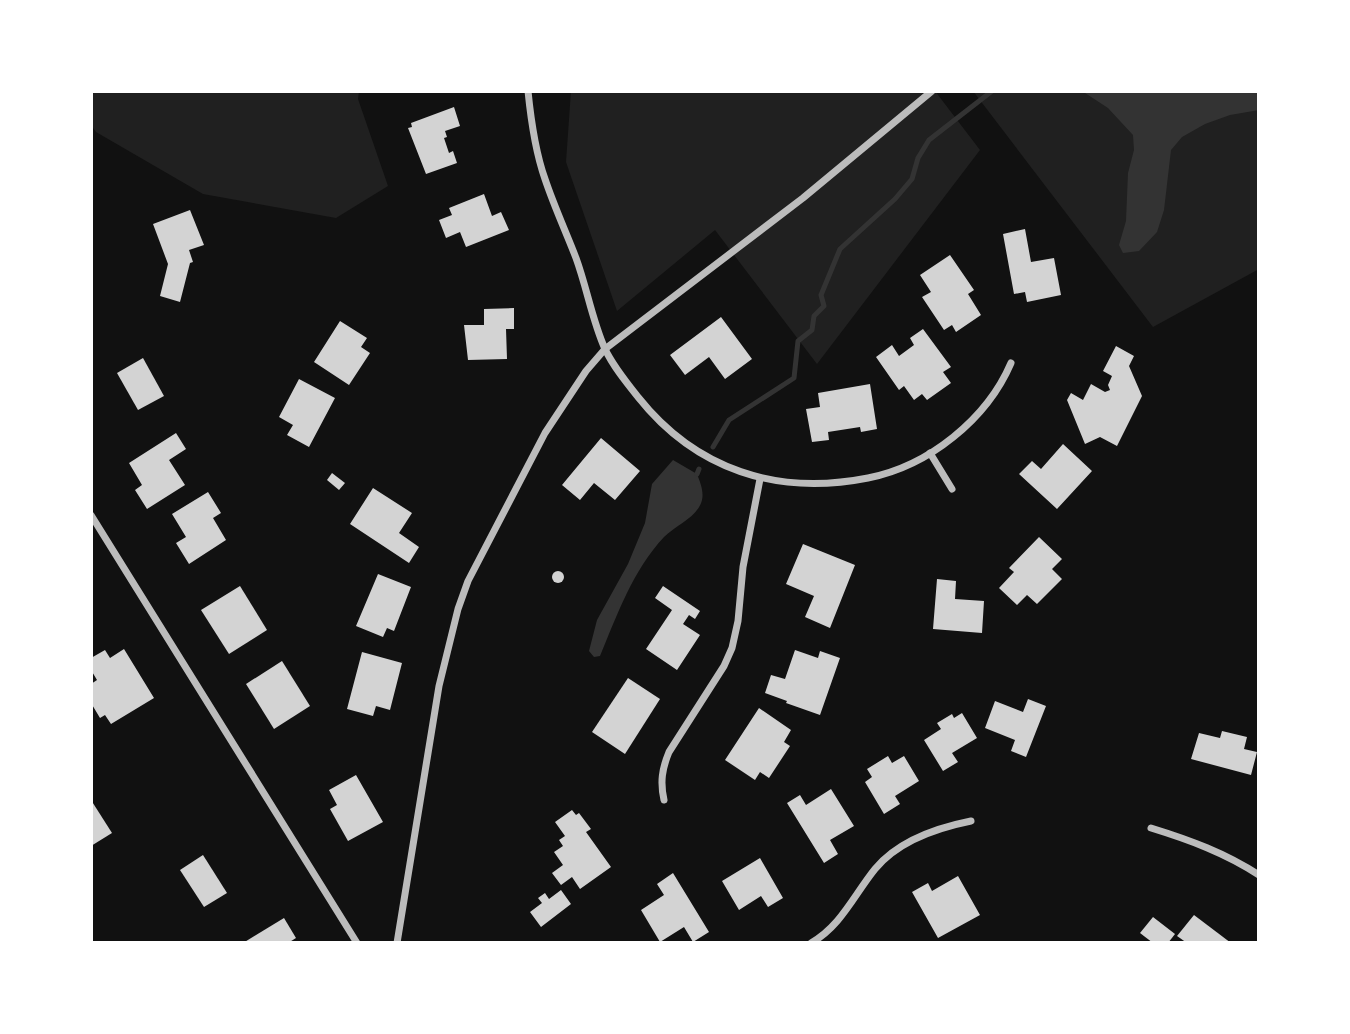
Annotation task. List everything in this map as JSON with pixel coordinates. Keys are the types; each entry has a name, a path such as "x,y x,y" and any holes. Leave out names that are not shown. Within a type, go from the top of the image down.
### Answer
{"street":[{"path":"528,91 531,121 545,178 577,260 605,349 641,401 669,430 703,455 760,479 814,485 847,482 904,468 930,453 975,417 999,388 1011,363"},
{"path":"397,943 439,686 458,608 468,581 545,433 586,371 605,349 803,198 932,91"},
{"path":"930,453 952,489"},
{"path":"664,800 661,784 663,766 669,752 720,673 732,648 738,621 743,567 760,479"},
{"path":"91,515 357,943"},
{"path":"811,943 831,929 875,869 895,850 945,826 971,821"},
{"path":"1151,828 1199,843 1259,875"}],"shaded area":[{"path":"91,91 359,91 358,99 388,186 336,218 203,194 96,132 91,125"},
{"path":"571,91 935,91 980,150 817,364 715,230 617,311 566,162"},
{"path":"973,91 1259,91 1259,269 1153,327"},
{"path":"1082,91 1259,91 1259,110 1230,115 1205,124 1182,137 1171,150 1164,210 1157,232 1139,251 1123,253 1119,245 1126,221 1128,173 1134,150 1133,135 1108,108"},
{"path":"673,460 697,474 702,493 700,506 664,537 643,564 600,656 594,657 589,651 597,620 628,564 645,523 652,484"}],"building":[{"path":"454,107 460,126 445,131 447,137 444,138 449,153 453,151 457,163 426,174 408,128 412,127 411,123"},
{"path":"484,194 492,216 501,212 509,230 466,247 460,232 446,238 439,220 452,215 449,208"},
{"path":"190,210 204,245 189,250 193,262 190,263 180,302 160,296 168,264 153,224"},
{"path":"1025,229 1031,262 1054,258 1061,295 1027,302 1025,292 1014,294 1003,234"},
{"path":"950,255 974,290 968,294 981,315 956,332 952,325 944,330 922,297 931,292 920,275"},
{"path":"514,308 514,329 506,329 507,359 468,360 464,325 484,325 484,309"},
{"path":"721,317 752,359 725,379 709,357 685,375 670,355"},
{"path":"340,321 367,338 361,347 370,353 349,385 314,362"},
{"path":"923,329 951,367 943,372 951,383 927,400 922,394 914,400 904,386 899,390 876,357 892,345 899,356 914,345 910,338"},
{"path":"1116,346 1134,356 1129,366 1142,396 1117,446 1100,437 1085,444 1067,400 1071,393 1083,400 1091,384 1105,392 1110,390 1108,385 1112,376 1103,371"},
{"path":"143,358 164,396 138,410 117,373"},
{"path":"299,379 335,398 309,447 287,435 293,425 279,417"},
{"path":"870,384 877,429 861,432 860,427 828,432 829,440 812,442 806,409 820,407 818,393"},
{"path":"176,433 186,449 169,460 185,485 147,509 135,490 142,485 129,463"},
{"path":"601,438 640,471 615,500 594,483 580,500 562,485"},
{"path":"1063,444 1092,471 1057,509 1019,474 1032,461 1041,469"},
{"path":"332,473 345,483 339,490 327,480"},
{"path":"373,488 412,513 399,533 419,547 409,563 350,524"},
{"path":"208,492 221,513 213,518 226,540 189,564 176,543 186,537 172,514"},
{"path":"1039,537 1062,559 1052,569 1062,579 1037,604 1027,595 1017,605 999,588 1014,572 1009,568"},
{"path":"803,544 855,565 830,628 805,617 814,596 786,584"},
{"path":"558,571 564,577 558,583 552,577"},
{"path":"378,574 411,587 394,631 387,628 383,637 356,626"},
{"path":"937,579 956,581 955,599 984,601 982,633 933,629"},
{"path":"240,586 267,630 229,654 201,610"},
{"path":"663,586 700,611 695,619 689,615 683,624 700,635 677,670 646,649 672,610 655,598"},
{"path":"124,649 154,698 111,724 105,715 100,718 91,703 91,684 97,680 91,670 91,658 105,650 110,658"},
{"path":"795,650 818,658 820,651 840,658 820,715 765,693 771,675 785,679"},
{"path":"362,652 402,663 390,710 376,706 373,716 347,709"},
{"path":"282,661 310,706 274,729 246,684"},
{"path":"628,678 660,699 625,754 592,732"},
{"path":"1028,699 1046,706 1026,757 1011,751 1015,740 985,728 995,701 1023,712"},
{"path":"759,708 791,730 784,742 790,746 769,778 760,772 755,780 725,760"},
{"path":"962,713 977,738 952,753 958,762 943,771 924,740 941,729 937,723 952,714 954,718"},
{"path":"1222,731 1247,737 1244,749 1257,752 1251,775 1191,759 1199,733 1220,738"},
{"path":"888,756 892,763 904,756 919,781 895,796 900,804 884,814 865,782 872,777 867,769"},
{"path":"356,775 383,822 348,841 330,809 337,805 329,790"},
{"path":"831,789 854,826 830,840 838,854 824,863 787,803 800,795 806,805"},
{"path":"91,800 112,833 91,846"},
{"path":"572,810 576,815 579,813 591,829 586,832 611,867 580,889 572,877 561,885 552,873 563,865 554,852 563,846 559,840 565,836 555,822"},
{"path":"203,855 227,893 204,907 180,870"},
{"path":"760,858 783,898 768,907 761,896 739,910 722,881"},
{"path":"673,873 709,932 693,942 684,927 660,942 641,910 664,895 657,884"},
{"path":"958,876 980,915 938,938 912,892 928,883 932,891"},
{"path":"561,890 571,904 541,927 530,912 542,903 538,898 545,893 549,899"},
{"path":"1194,915 1231,943 1187,943 1177,936"},
{"path":"1153,917 1175,934 1168,943 1153,943 1140,933"},
{"path":"284,918 296,938 288,943 243,943"}],"waterway":[{"path":"713,447 729,420 794,378 798,341 812,330 814,316 824,306 821,295 840,249 895,199 912,179 918,158 929,140 992,91"},
{"path":"697,474 699,469"}]}
